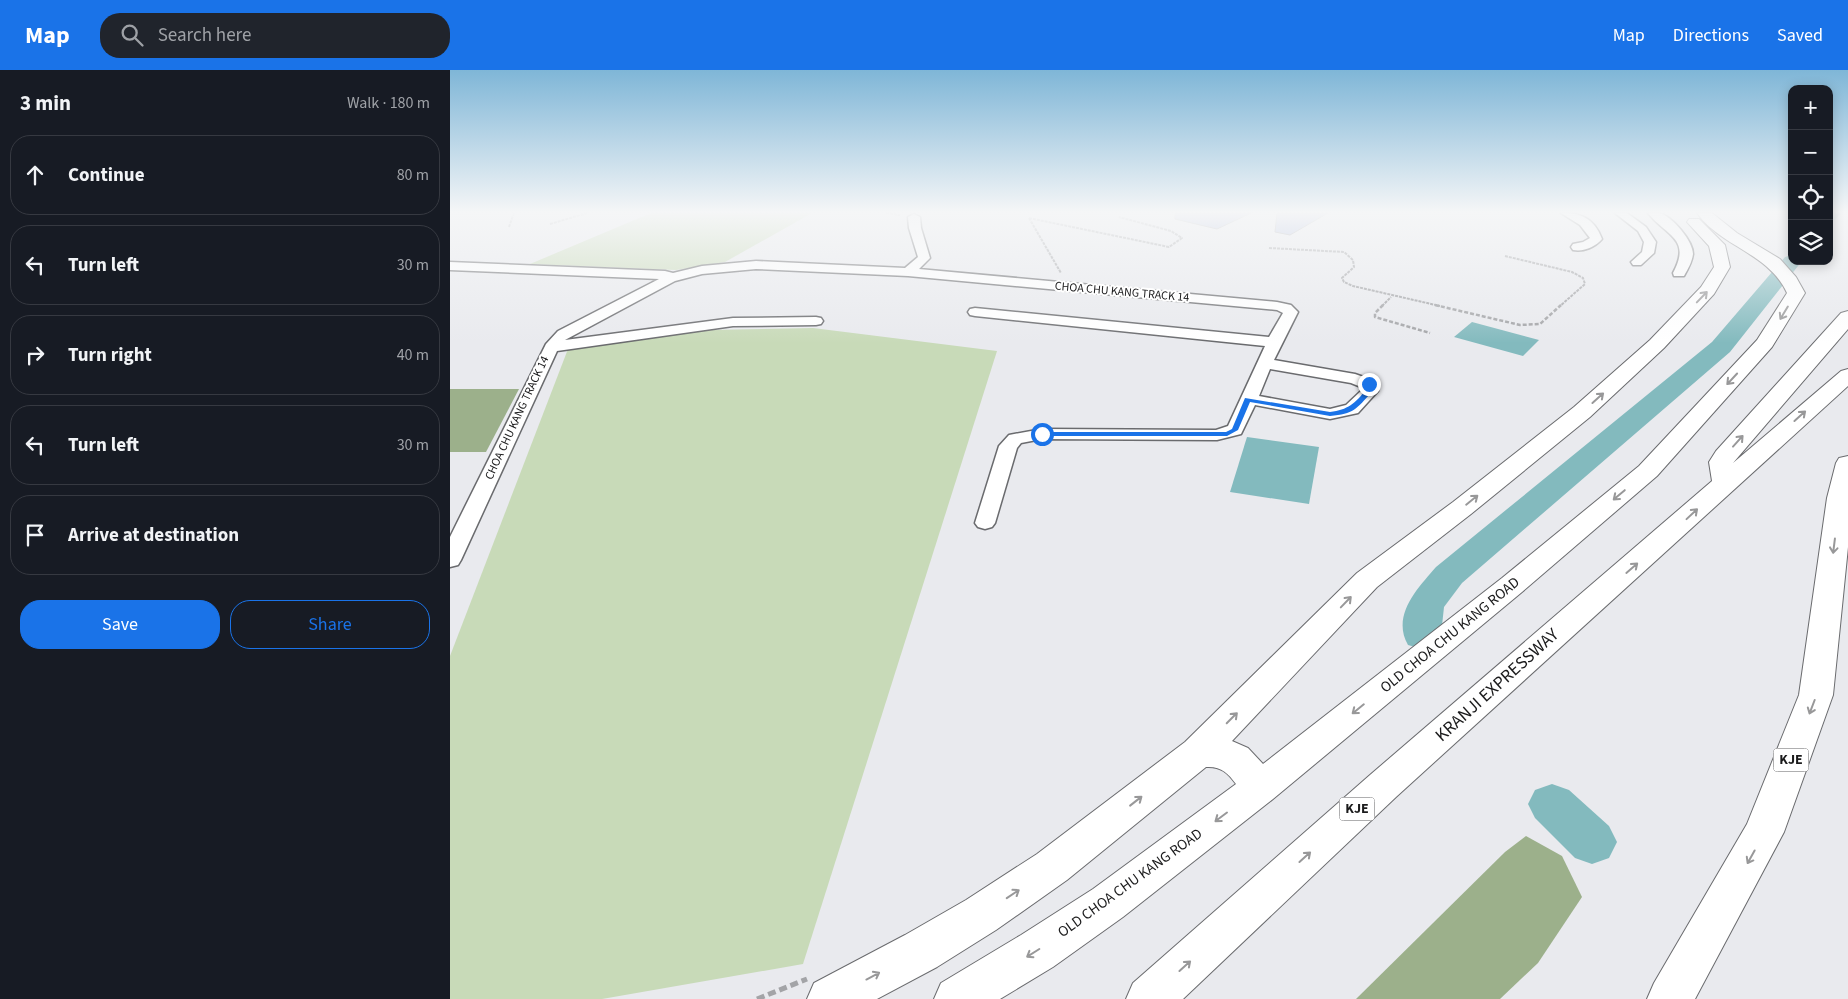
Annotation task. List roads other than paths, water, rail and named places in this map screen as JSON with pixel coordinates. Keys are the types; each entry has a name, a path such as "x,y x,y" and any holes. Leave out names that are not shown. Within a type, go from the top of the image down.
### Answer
{"main road":[{"path":"820,988 921,951 981,915 1052,867 1198,753 1367,580 1462,508 1582,412 1657,344 1708,290 1722,267 1721,256"},
{"name":"OLD CHOA CHU KANG ROAD","path":"957,999 1037,951 1108,903 1260,788 1512,585 1648,471 1765,343 1796,293 1792,281 1781,268 1765,256"},
{"path":"1725,483 1721,462 1725,456 1848,317"},
{"name":"KRANJI EXPRESSWAY","path":"1149,999 1383,786 1848,374"},
{"name":"KJE","path":"1670,999 1764,832 1816,695 1848,463"},
{"path":"1198,753 1209,751 1228,754 1240,760 1260,788"}],"street":[{"path":"908,272 924,258 924,256"},
{"path":"1637,262 1644,256"},
{"path":"1679,273 1686,262 1686,256"},
{"name":"CHOA CHU KANG TRACK 14","path":"450,560 551,347 563,334 670,278 702,270 756,265 908,272 1286,308 1291,312 1274,342"},
{"name":"CHOA CHU KANG TRACK 14","path":"450,266 665,275 670,278"},
{"path":"975,312 1274,342 1235,430 1227,434 1042,434 1015,439 1008,446 985,523"},
{"path":"551,347 734,322 816,321"},
{"path":"1248,399 1330,414 1352,409 1370,390 1369,384 1355,379 1265,363"}],"water":[{"path":"1472,322 1539,340 1523,356 1454,337"},
{"path":"1247,437 1319,447 1309,504 1230,492"}],"waterway":[{"path":"1422,635 1425,605 1449,575 1721,347 1789,265"},
{"path":"1552,804 1592,842"}]}
